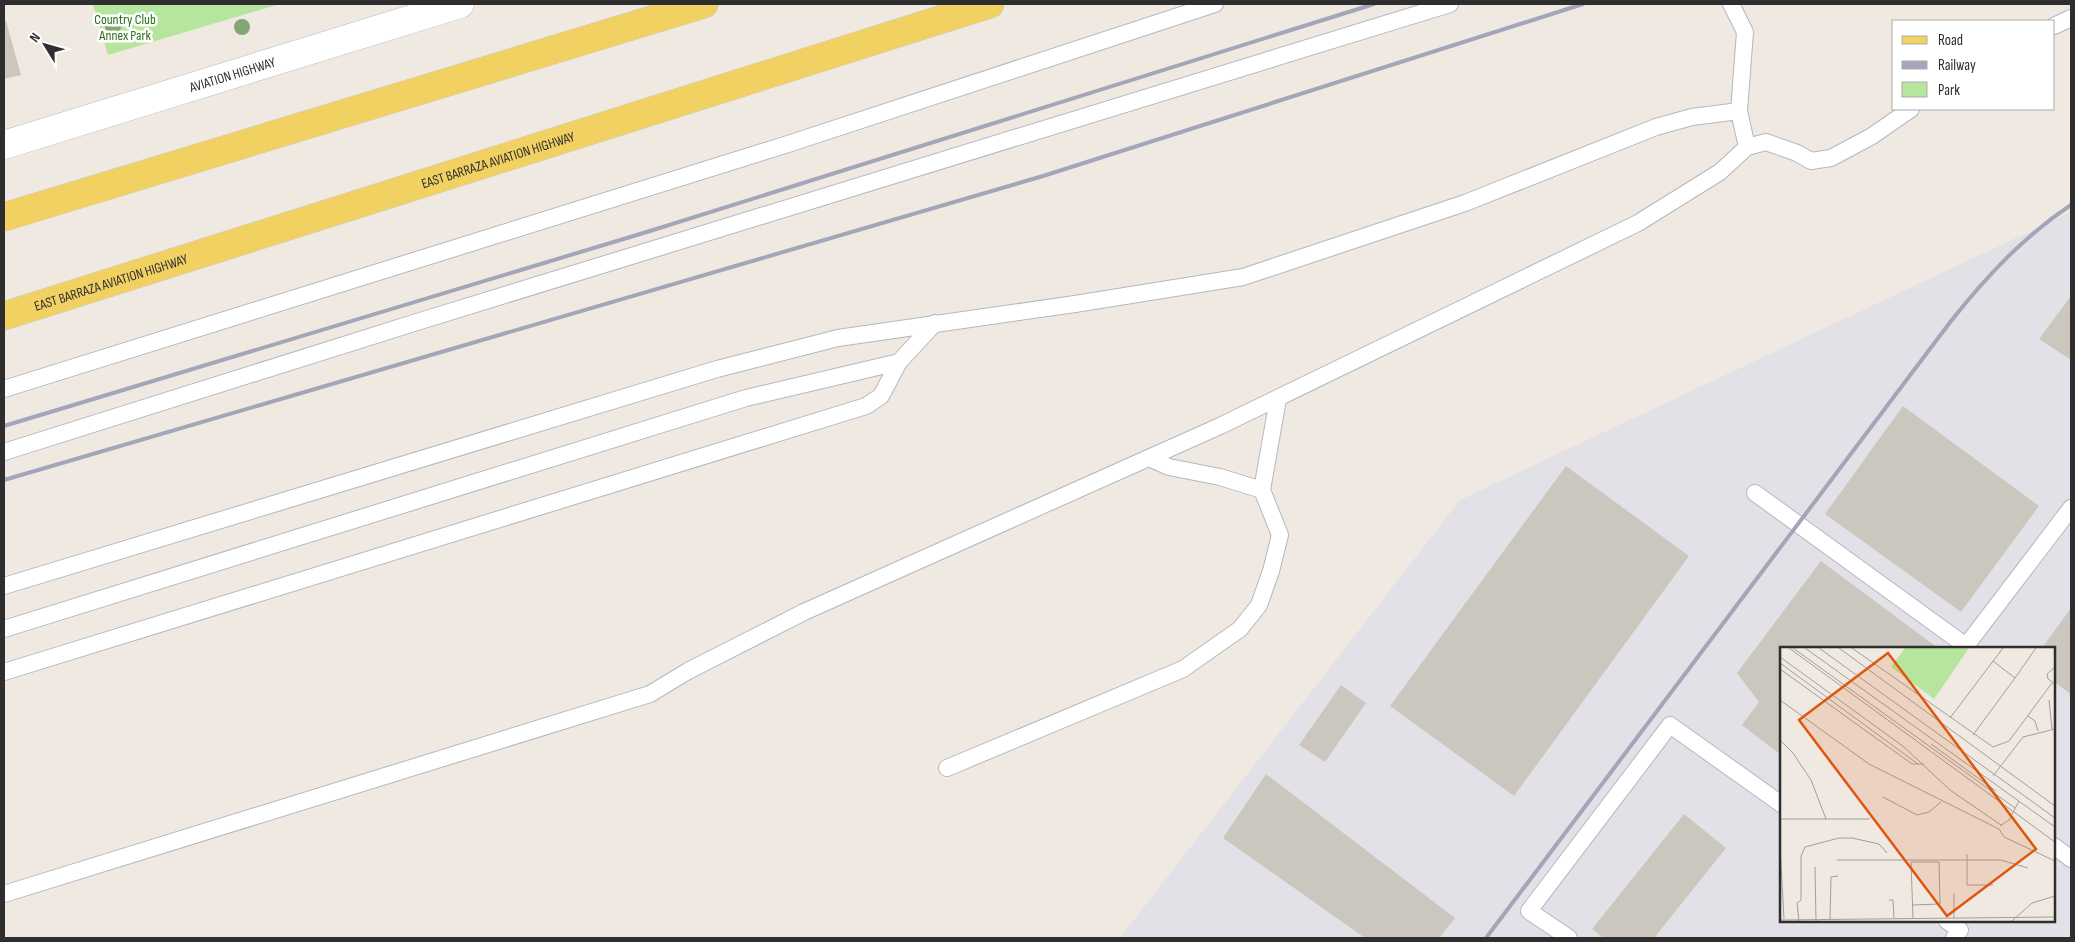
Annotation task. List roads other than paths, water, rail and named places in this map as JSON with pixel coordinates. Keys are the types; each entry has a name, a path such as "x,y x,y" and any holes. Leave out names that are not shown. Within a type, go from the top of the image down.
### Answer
{"main road":[{"path":"4,217 704,4"},
{"name":"EAST BARRAZA AVIATION HIGHWAY","path":"4,316 990,4"}],"street":[{"name":"AVIATION HIGHWAY","path":"4,145 460,4"}],"lane":[{"path":"4,389 788,144 1215,4"},
{"path":"4,452 417,322 1450,4"},
{"path":"1732,4 1745,32 1739,111 1747,147"},
{"path":"2055,26 2071,18"},
{"path":"4,894 650,694 688,671 804,612 1278,399 1638,223 1720,172 1747,147 1766,142 1797,153 1811,161 1830,158 1872,136 1910,110"},
{"path":"4,586 717,368 838,338 1074,304 1243,277 1465,203 1656,127 1692,117 1739,111"},
{"path":"4,672 866,406 881,396 900,362 935,323"},
{"path":"4,629 746,398 900,362"},
{"path":"947,768 1183,669 1240,629 1259,605 1271,571 1280,535 1262,490 1278,399"},
{"path":"1149,458 1169,467 1220,477 1262,490"},
{"path":"1755,493 1967,647 2071,508"},
{"path":"1569,938 1529,911 1670,725 1780,803"},
{"path":"2055,847 2071,859"},
{"path":"1948,922 1960,930 1954,938"}],"railway":[{"path":"4,426 650,231 1374,4"},
{"path":"4,480 1043,176 1583,4"},
{"path":"1486,938 1951,321 2006,258 2037,230 2071,205"}],"park label":[{"name":"Country Club Annex Park","path":"125,28"}]}
